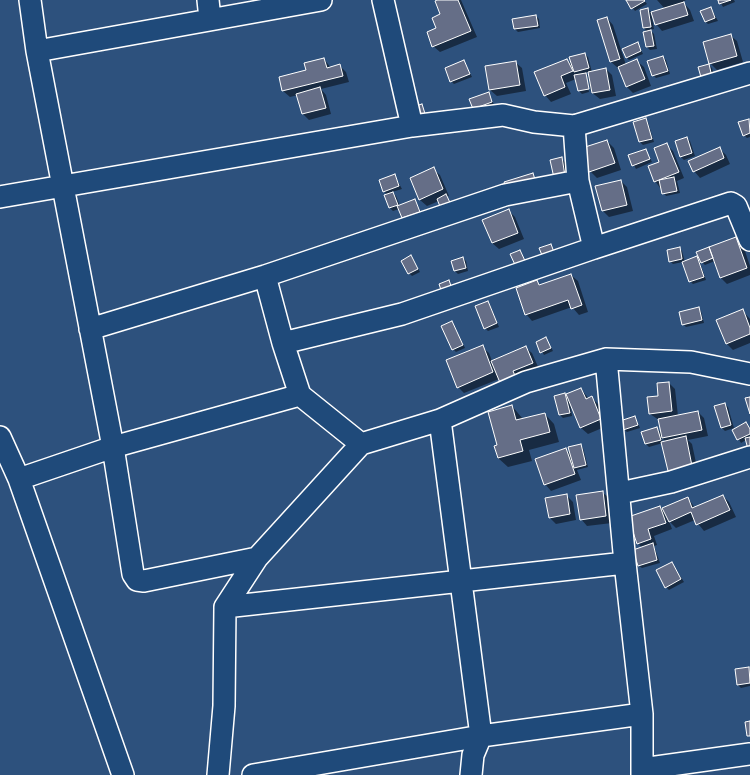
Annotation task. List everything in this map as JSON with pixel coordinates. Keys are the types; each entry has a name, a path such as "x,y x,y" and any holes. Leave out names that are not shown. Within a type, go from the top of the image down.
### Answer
{"street":[{"path":"30,0 37,51 113,447 133,574 137,580 144,581 257,558"},
{"path":"37,51 209,9 321,0"},
{"path":"384,0 412,126"},
{"path":"0,197 412,126 503,116 534,122 574,126 750,72"},
{"path":"574,126 578,181 594,248"},
{"path":"90,329 265,276 505,195 578,181"},
{"path":"283,343 402,314 731,203 736,206 750,240"},
{"path":"265,276 283,343 300,395 361,444"},
{"path":"606,359 620,493 625,563 642,714 642,772 750,754"},
{"path":"218,775 224,706 225,607 257,558 361,444 440,420 526,382 606,359 691,362 750,374"},
{"path":"19,480 113,447 300,395"},
{"path":"440,420 481,736 473,755 471,775"},
{"path":"0,437 19,480 123,775"},
{"path":"620,493 672,482 750,457"},
{"path":"225,607 625,563"},
{"path":"253,775 481,736 642,714"}],"building":[{"path":"458,0 471,31 432,47 427,32 436,28 432,18 440,14 435,1"},
{"path":"626,0 644,0 645,1 631,9"},
{"path":"718,0 731,0 719,4"},
{"path":"684,2 688,15 655,25 651,12"},
{"path":"711,7 715,18 705,22 700,11"},
{"path":"648,8 651,27 643,28 640,10"},
{"path":"536,15 538,26 514,29 512,19"},
{"path":"607,17 620,59 610,62 597,20"},
{"path":"651,30 654,46 646,47 643,32"},
{"path":"731,34 737,56 709,64 703,42"},
{"path":"638,42 641,51 626,58 622,49"},
{"path":"585,53 589,68 574,72 569,57"},
{"path":"663,56 668,71 652,76 647,61"},
{"path":"324,58 327,68 340,64 343,76 282,91 279,77 306,70 304,63"},
{"path":"567,59 573,71 561,76 565,87 544,96 534,72"},
{"path":"637,59 645,79 626,87 618,67"},
{"path":"464,60 470,74 450,82 445,68"},
{"path":"516,61 520,85 489,90 485,66"},
{"path":"709,64 713,81 703,84 698,67"},
{"path":"606,68 610,90 592,93 588,72"},
{"path":"586,73 589,89 578,91 574,75"},
{"path":"320,87 326,108 302,114 296,94"},
{"path":"489,92 492,102 473,109 469,99"},
{"path":"422,104 426,117 413,120 409,108"},
{"path":"646,118 652,139 639,142 633,122"},
{"path":"749,119 750,133 743,136 738,122"},
{"path":"687,137 692,153 680,157 675,141"},
{"path":"607,140 615,163 589,172 582,148"},
{"path":"667,143 679,172 654,182 648,166 659,162 654,148"},
{"path":"720,147 724,158 693,172 688,161"},
{"path":"646,149 650,159 632,166 628,155"},
{"path":"562,157 565,176 554,178 550,160"},
{"path":"434,167 443,189 419,200 410,178"},
{"path":"533,173 536,183 507,191 504,182"},
{"path":"395,174 399,186 383,192 379,180"},
{"path":"674,177 677,191 662,194 659,180"},
{"path":"621,180 627,205 602,211 595,186"},
{"path":"393,192 398,205 389,208 384,195"},
{"path":"446,194 453,209 443,214 437,199"},
{"path":"415,199 420,212 402,218 397,206"},
{"path":"509,209 518,233 492,243 482,220"},
{"path":"736,237 747,268 720,278 709,247"},
{"path":"551,244 555,255 544,260 539,248"},
{"path":"680,247 682,259 669,262 667,250"},
{"path":"709,247 713,258 701,263 696,252"},
{"path":"520,250 526,263 516,267 510,254"},
{"path":"411,255 418,269 408,274 401,261"},
{"path":"697,256 704,277 689,282 682,262"},
{"path":"463,257 466,268 454,271 451,261"},
{"path":"571,274 582,305 571,309 568,300 525,315 516,288 537,280 539,285"},
{"path":"449,280 453,292 443,296 439,284"},
{"path":"488,301 497,323 484,329 475,306"},
{"path":"699,307 702,320 682,325 679,312"},
{"path":"743,309 750,328 750,334 726,344 716,320"},
{"path":"452,321 463,345 452,350 441,326"},
{"path":"546,337 551,348 540,353 536,342"},
{"path":"483,345 493,372 457,388 446,360"},
{"path":"526,346 533,363 513,371 516,378 501,385 491,361"},
{"path":"669,382 672,411 649,414 647,397 658,396 657,383"},
{"path":"581,388 586,399 592,396 601,419 580,428 566,394"},
{"path":"565,393 570,413 559,415 554,396"},
{"path":"750,397 750,414 745,398"},
{"path":"725,403 731,425 721,428 714,406"},
{"path":"512,405 516,420 545,413 550,432 520,440 523,451 498,458 494,446 497,445 488,412"},
{"path":"698,411 702,430 662,438 658,419"},
{"path":"635,416 638,425 623,430 620,421"},
{"path":"746,422 750,429 750,434 737,440 732,430"},
{"path":"657,427 661,440 645,444 641,432"},
{"path":"686,436 692,466 668,471 661,442"},
{"path":"750,437 750,453 749,453 745,438"},
{"path":"581,444 586,465 574,468 568,447"},
{"path":"566,448 575,474 544,485 535,459"},
{"path":"603,491 606,516 580,520 576,495"},
{"path":"567,494 570,514 549,518 545,498"},
{"path":"723,495 730,510 696,525 691,512 669,522 662,508 688,497 692,508"},
{"path":"660,506 666,523 648,529 651,539 637,544 628,517"},
{"path":"653,543 657,560 638,566 633,550"},
{"path":"672,562 681,579 665,588 656,570"},
{"path":"749,667 750,683 737,685 735,669"},
{"path":"750,721 750,736 747,736 745,722"}]}
